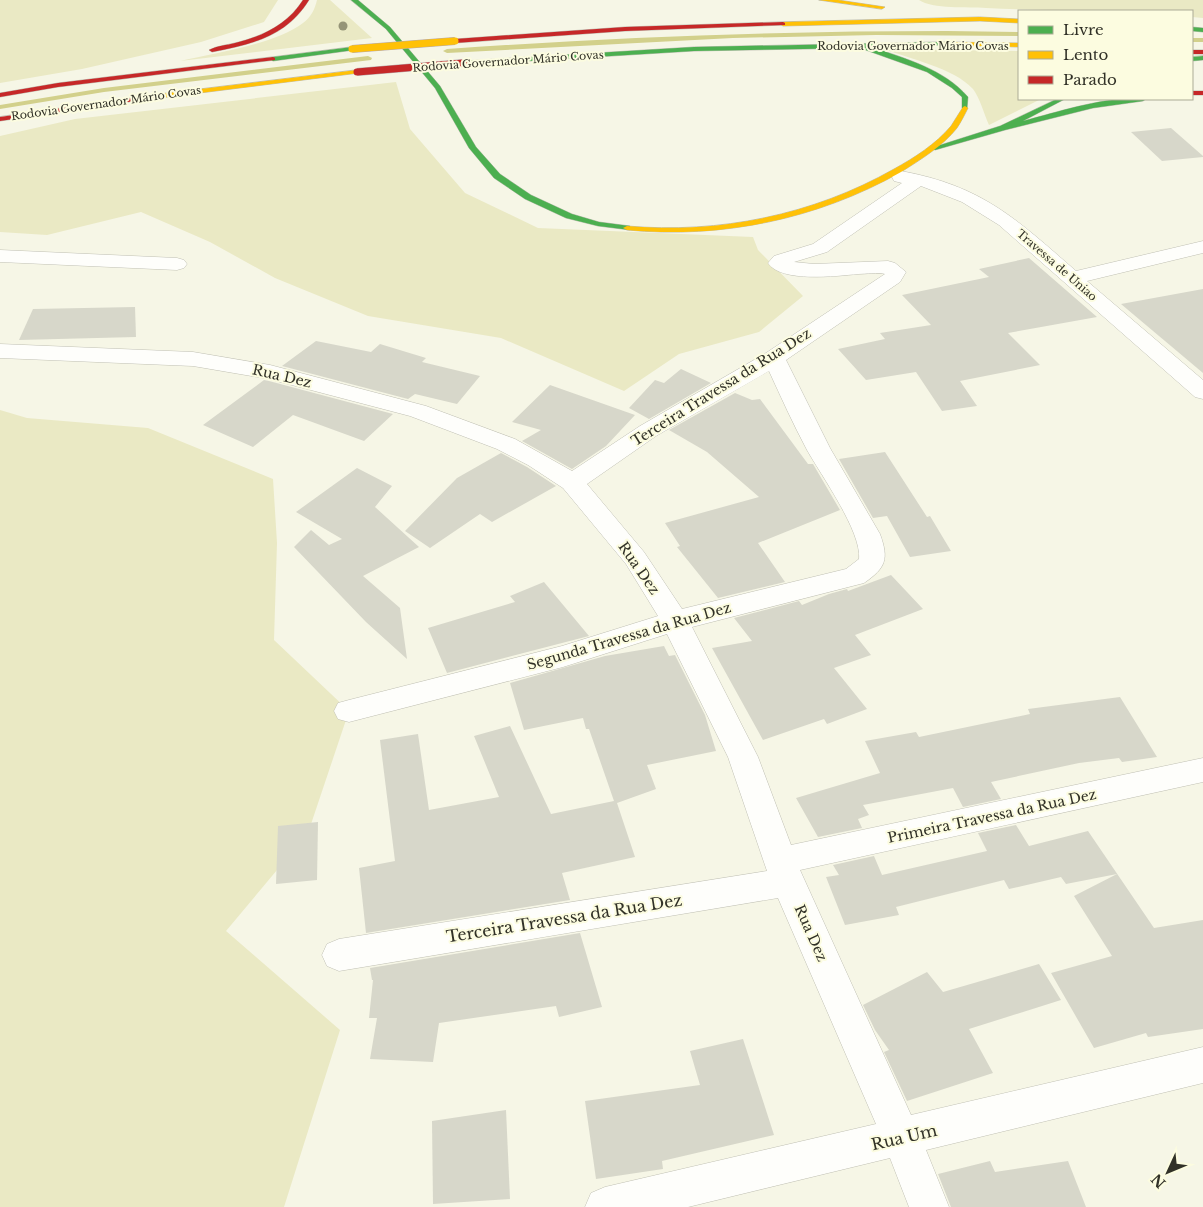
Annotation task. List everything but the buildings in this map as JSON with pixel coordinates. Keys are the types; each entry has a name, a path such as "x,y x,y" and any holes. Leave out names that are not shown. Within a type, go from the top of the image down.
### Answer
{"main road":[{"path":"204,52 241,44 280,29 299,13 306,0"},
{"path":"354,0 386,26 443,93 465,135 494,175 514,190 544,206 599,224 642,230 711,229 781,218 827,202 890,176 935,148 1003,128 1093,106 1136,100"},
{"path":"829,1 980,19"},
{"name":"Rodovia Governador Mário Covas","path":"0,94 58,85 352,49 455,41 625,29 980,19 1018,21"},
{"name":"Rodovia Governador Mário Covas","path":"0,119 206,89 356,72 464,63 694,49 904,44 1018,46"},
{"path":"859,45 928,70 947,80 965,97 967,103 960,118 935,148"},
{"path":"58,85 149,62"},
{"path":"1003,128 1060,100"}],"street":[{"path":"829,1 852,0"},
{"name":"Travessa de Uniao","path":"890,176 918,180 954,190 982,204 1006,221 1203,392"},
{"name":"Terceira Travessa da Rua Dez","path":"572,482 648,431 774,358 895,276 895,270 875,266 799,270 783,267 778,262 820,248 918,180"},
{"path":"1072,278 1203,247"},
{"path":"0,256 177,264"},
{"name":"Rua Dez","path":"0,350 193,359 270,372 418,411 506,444 537,460 572,482 635,558 675,621 742,757 784,872 901,1137 929,1207"},
{"name":"Segunda Travessa da Rua Dez","path":"349,711 563,656 675,621 854,576 865,569 873,558 865,530 817,447 774,358"},
{"name":"Primeira Travessa da Rua Dez","path":"784,872 1203,770"},
{"name":"Terceira Travessa da Rua Dez","path":"339,954 784,872"},
{"name":"Rua Um","path":"605,1207 1203,1065"}],"green space":[{"path":"0,0 278,0 264,22 201,42 82,69 0,83"},
{"path":"317,0 330,0 372,38 180,61 244,47 277,37 306,21 312,13"},
{"path":"919,0 1203,0 1203,18 1193,17 1193,10 1063,10 941,6"},
{"path":"884,49 1018,51 1018,100 1039,100 989,125 980,101 973,89 955,75"},
{"path":"396,82 410,129 465,193 538,228 753,237 758,250 803,296 759,332 679,354 624,391 501,338 368,316 275,278 210,242 141,212 47,235 0,232 0,136 75,119"},
{"path":"0,410 27,418 148,428 273,479 277,543 274,640 349,711 308,833 226,931 340,1030 284,1207 0,1207"}],"waterway":[{"path":"447,51 662,38 876,33 1018,34"},
{"path":"1193,40 1203,40"},
{"path":"0,107 104,90 368,58"}],"traffic: fast":[{"path":"354,0 388,28 438,87 473,148 497,176 528,197 569,216 598,224 627,228"},
{"path":"1193,29 1203,30"},
{"path":"464,63 694,49 945,44"},
{"path":"859,45 902,59 943,78 965,97 965,108"},
{"path":"273,59 352,49"},
{"path":"1193,59 1203,58"},
{"path":"935,148 1003,128 1060,100"},
{"path":"1003,128 1093,106 1136,100"}],"traffic: slow":[{"path":"822,0 882,7"},
{"path":"783,24 980,19 1018,21"},
{"path":"352,49 455,41"},
{"path":"945,44 1018,45"},
{"path":"160,96 357,72"},
{"path":"627,228 665,231 721,228 777,218 825,204 854,192 911,163 935,145 954,127 965,108"}],"traffic: jam":[{"path":"212,50 266,36 289,22 299,12 306,0"},
{"path":"455,41 625,29 783,24"},
{"path":"1193,52 1203,52"},
{"path":"0,95 58,85 273,59"},
{"path":"357,72 464,63"},
{"path":"1193,93 1203,93"},
{"path":"0,119 160,96"}]}
